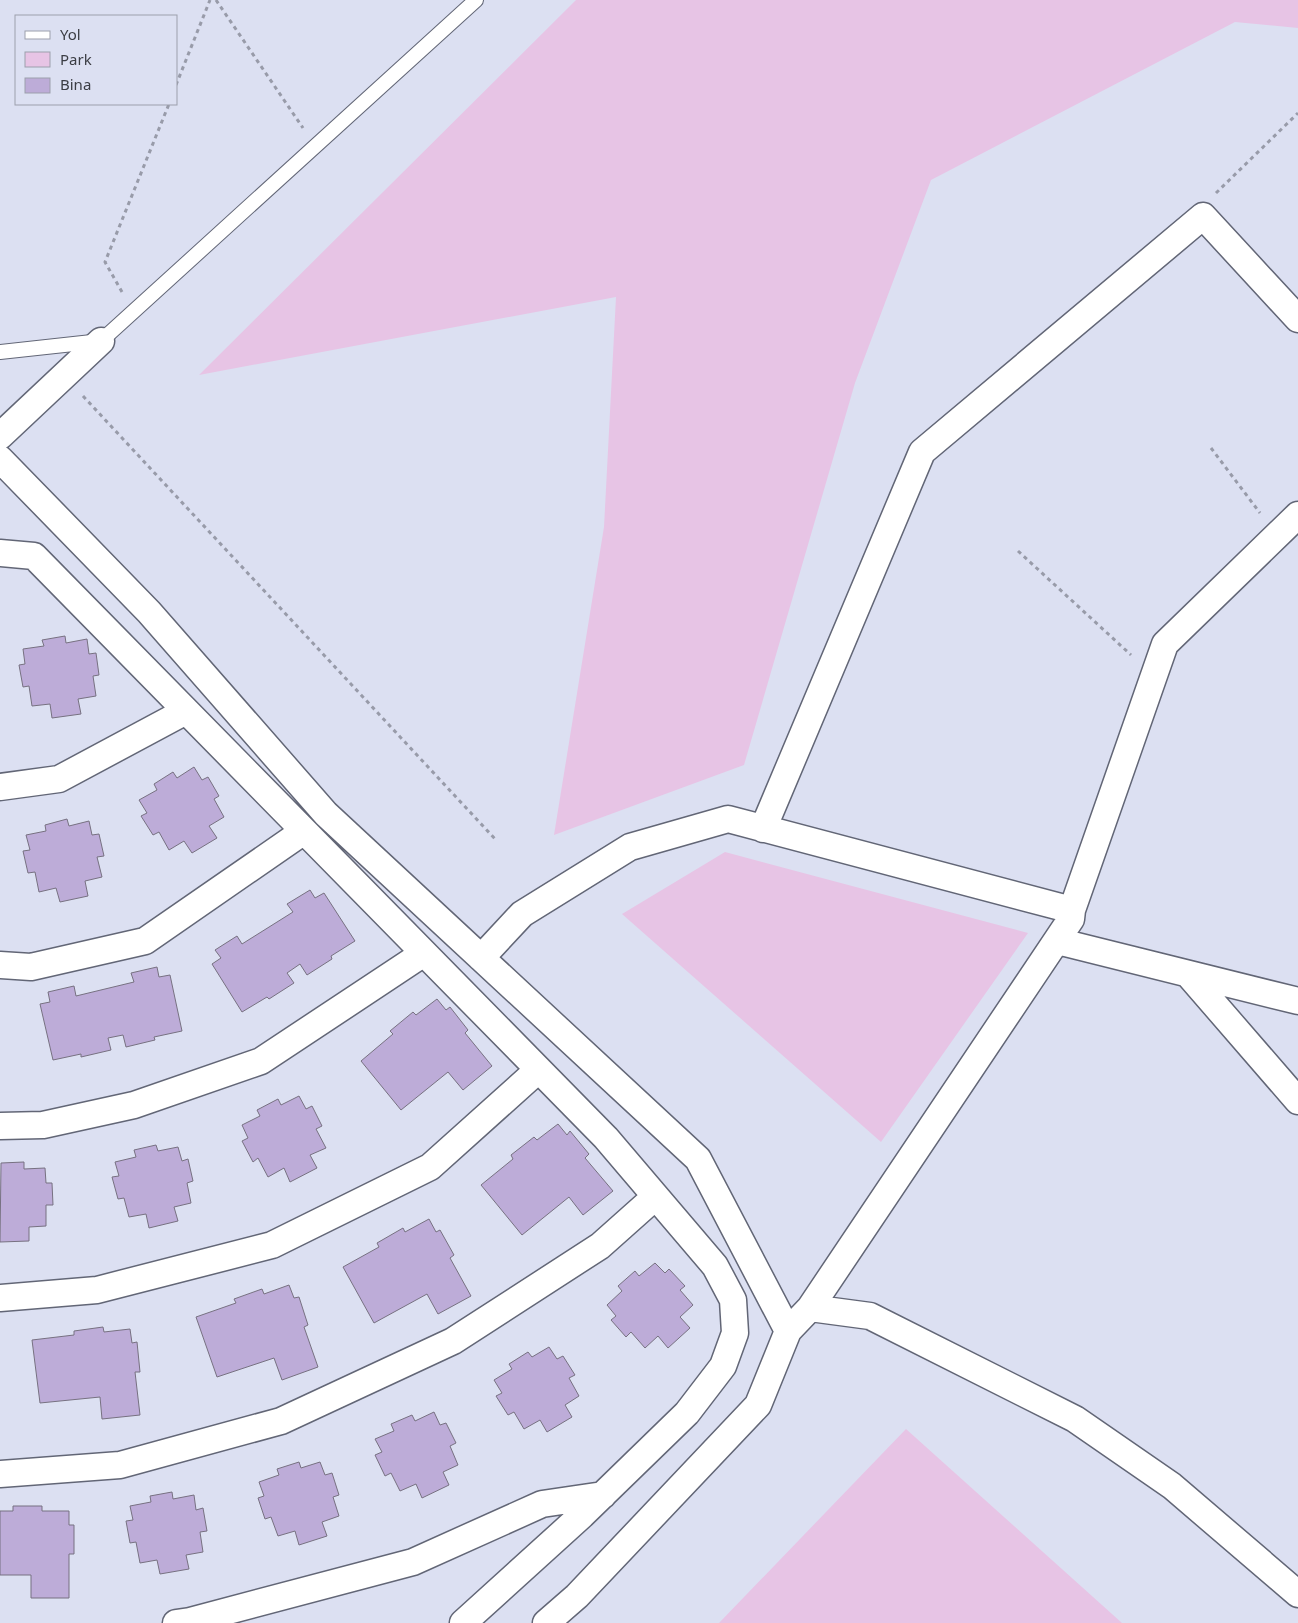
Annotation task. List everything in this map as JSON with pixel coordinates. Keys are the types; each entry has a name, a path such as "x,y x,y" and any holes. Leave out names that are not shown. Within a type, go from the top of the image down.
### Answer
{"street":[{"path":"763,828 922,452 1203,216 1298,319"},
{"path":"0,436 101,341"},
{"path":"0,460 149,612 326,814 698,1159 788,1330"},
{"path":"546,1623 577,1596 758,1405 788,1330 810,1308 1071,919 1072,910 1165,644 1298,515"},
{"path":"0,553 34,556 606,1138 715,1266 733,1300 735,1333 723,1366 687,1413 603,1495 463,1623"},
{"path":"0,787 59,779 186,711"},
{"path":"481,958 522,914 630,848 728,819 1072,910"},
{"path":"0,965 32,967 145,941 304,832"},
{"path":"1057,941 1298,1001"},
{"path":"0,1126 43,1125 134,1105 261,1061 424,953"},
{"path":"1188,974 1298,1101"},
{"path":"0,1298 97,1290 272,1245 430,1167 538,1070"},
{"path":"0,1474 120,1465 281,1421 453,1341 600,1246 655,1197"},
{"path":"810,1308 870,1316 1075,1419 1172,1486 1298,1594"},
{"path":"176,1623 190,1621 413,1562 542,1504 603,1495"}],"lane":[{"path":"0,352 101,341 476,0"}],"path":[{"path":"178,80 210,0"},
{"path":"216,0 315,146"},
{"path":"133,312 105,262 169,105"},
{"path":"1203,216 1213,196 1298,113"},
{"path":"64,376 496,840"},
{"path":"1211,448 1277,536"},
{"path":"1018,551 1154,676"}],"green space":[{"path":"576,0 1298,0 1298,28 1235,22 931,180 855,383 744,765 554,835 604,527 616,297 199,375"},
{"path":"725,852 1028,933 881,1142 622,914"},
{"path":"906,1429 1122,1623 719,1623"}],"building":[{"path":"65,636 66,643 87,639 89,654 96,653 99,675 93,676 96,696 78,699 81,714 52,718 50,704 32,706 29,686 23,687 19,665 25,664 23,649 44,646 42,640"},
{"path":"194,767 202,780 208,777 219,796 214,799 224,817 209,826 217,838 192,853 184,841 169,850 159,832 153,835 141,816 147,813 139,800 157,790 154,784 173,772 177,778"},
{"path":"67,819 69,826 89,821 92,835 99,834 104,856 97,857 102,877 85,881 88,896 60,902 56,888 39,892 35,872 28,873 23,851 30,850 26,835 46,831 45,825"},
{"path":"310,890 315,898 324,893 355,941 331,956 332,959 307,975 300,964 287,973 294,983 269,999 267,997 242,1012 212,964 221,958 215,950 237,936 242,944 293,912 287,904"},
{"path":"157,967 159,977 170,975 182,1031 154,1037 155,1040 126,1047 123,1035 108,1038 111,1050 81,1057 81,1054 53,1060 40,1004 50,1002 48,992 74,986 76,996 134,982 131,973"},
{"path":"437,999 446,1010 450,1007 468,1030 465,1033 492,1066 463,1090 448,1072 401,1110 361,1061 393,1034 390,1031 413,1012 416,1015"},
{"path":"299,1096 306,1109 312,1106 322,1126 316,1129 326,1148 310,1155 317,1168 290,1182 284,1168 268,1177 258,1158 253,1162 242,1141 248,1138 242,1125 260,1116 257,1110 278,1099 281,1105"},
{"path":"558,1124 567,1135 570,1131 589,1154 585,1158 613,1191 583,1215 569,1197 522,1235 481,1185 513,1159 511,1155 534,1137 537,1140"},
{"path":"156,1145 158,1151 178,1147 182,1161 188,1159 193,1181 187,1183 191,1203 174,1207 178,1221 149,1228 146,1214 129,1217 124,1198 118,1199 112,1177 119,1176 115,1162 136,1157 134,1150"},
{"path":"24,1162 24,1169 45,1168 46,1183 52,1183 53,1205 46,1205 46,1226 29,1227 29,1241 0,1242 1,1163"},
{"path":"429,1219 436,1232 440,1230 454,1255 450,1258 471,1296 438,1314 427,1294 374,1323 343,1267 379,1247 377,1243 403,1228 405,1232"},
{"path":"655,1263 665,1273 669,1269 685,1286 680,1290 693,1305 680,1317 690,1328 668,1348 658,1336 645,1348 631,1332 626,1337 611,1320 616,1316 607,1305 622,1291 618,1286 635,1271 639,1276"},
{"path":"289,1285 294,1298 299,1297 308,1325 304,1327 318,1367 282,1380 274,1358 217,1377 196,1317 236,1303 234,1299 262,1289 264,1294"},
{"path":"103,1327 104,1332 130,1329 132,1343 137,1342 140,1372 135,1372 140,1415 102,1419 100,1397 40,1403 32,1340 74,1335 74,1331"},
{"path":"549,1347 557,1359 563,1356 575,1375 569,1378 579,1396 565,1405 572,1417 547,1432 540,1420 524,1429 514,1412 508,1415 496,1396 502,1393 494,1380 512,1369 509,1364 528,1352 532,1357"},
{"path":"434,1412 440,1425 446,1423 456,1443 450,1446 458,1465 443,1472 449,1485 422,1498 416,1484 400,1491 391,1473 385,1476 375,1455 382,1452 375,1439 394,1431 391,1424 412,1415 415,1421"},
{"path":"299,1462 301,1468 320,1462 325,1475 332,1473 339,1495 333,1497 339,1516 322,1522 327,1536 299,1545 295,1531 278,1536 271,1517 265,1519 258,1498 264,1496 259,1482 279,1475 277,1469"},
{"path":"172,1492 173,1499 194,1495 196,1510 203,1508 207,1531 200,1532 203,1552 186,1555 189,1569 160,1574 157,1560 140,1563 136,1542 130,1543 126,1521 133,1520 130,1506 151,1502 150,1496"},
{"path":"13,1506 42,1506 42,1511 69,1511 69,1525 74,1525 74,1554 69,1554 69,1598 31,1598 31,1575 0,1575 0,1511 13,1511"}]}
